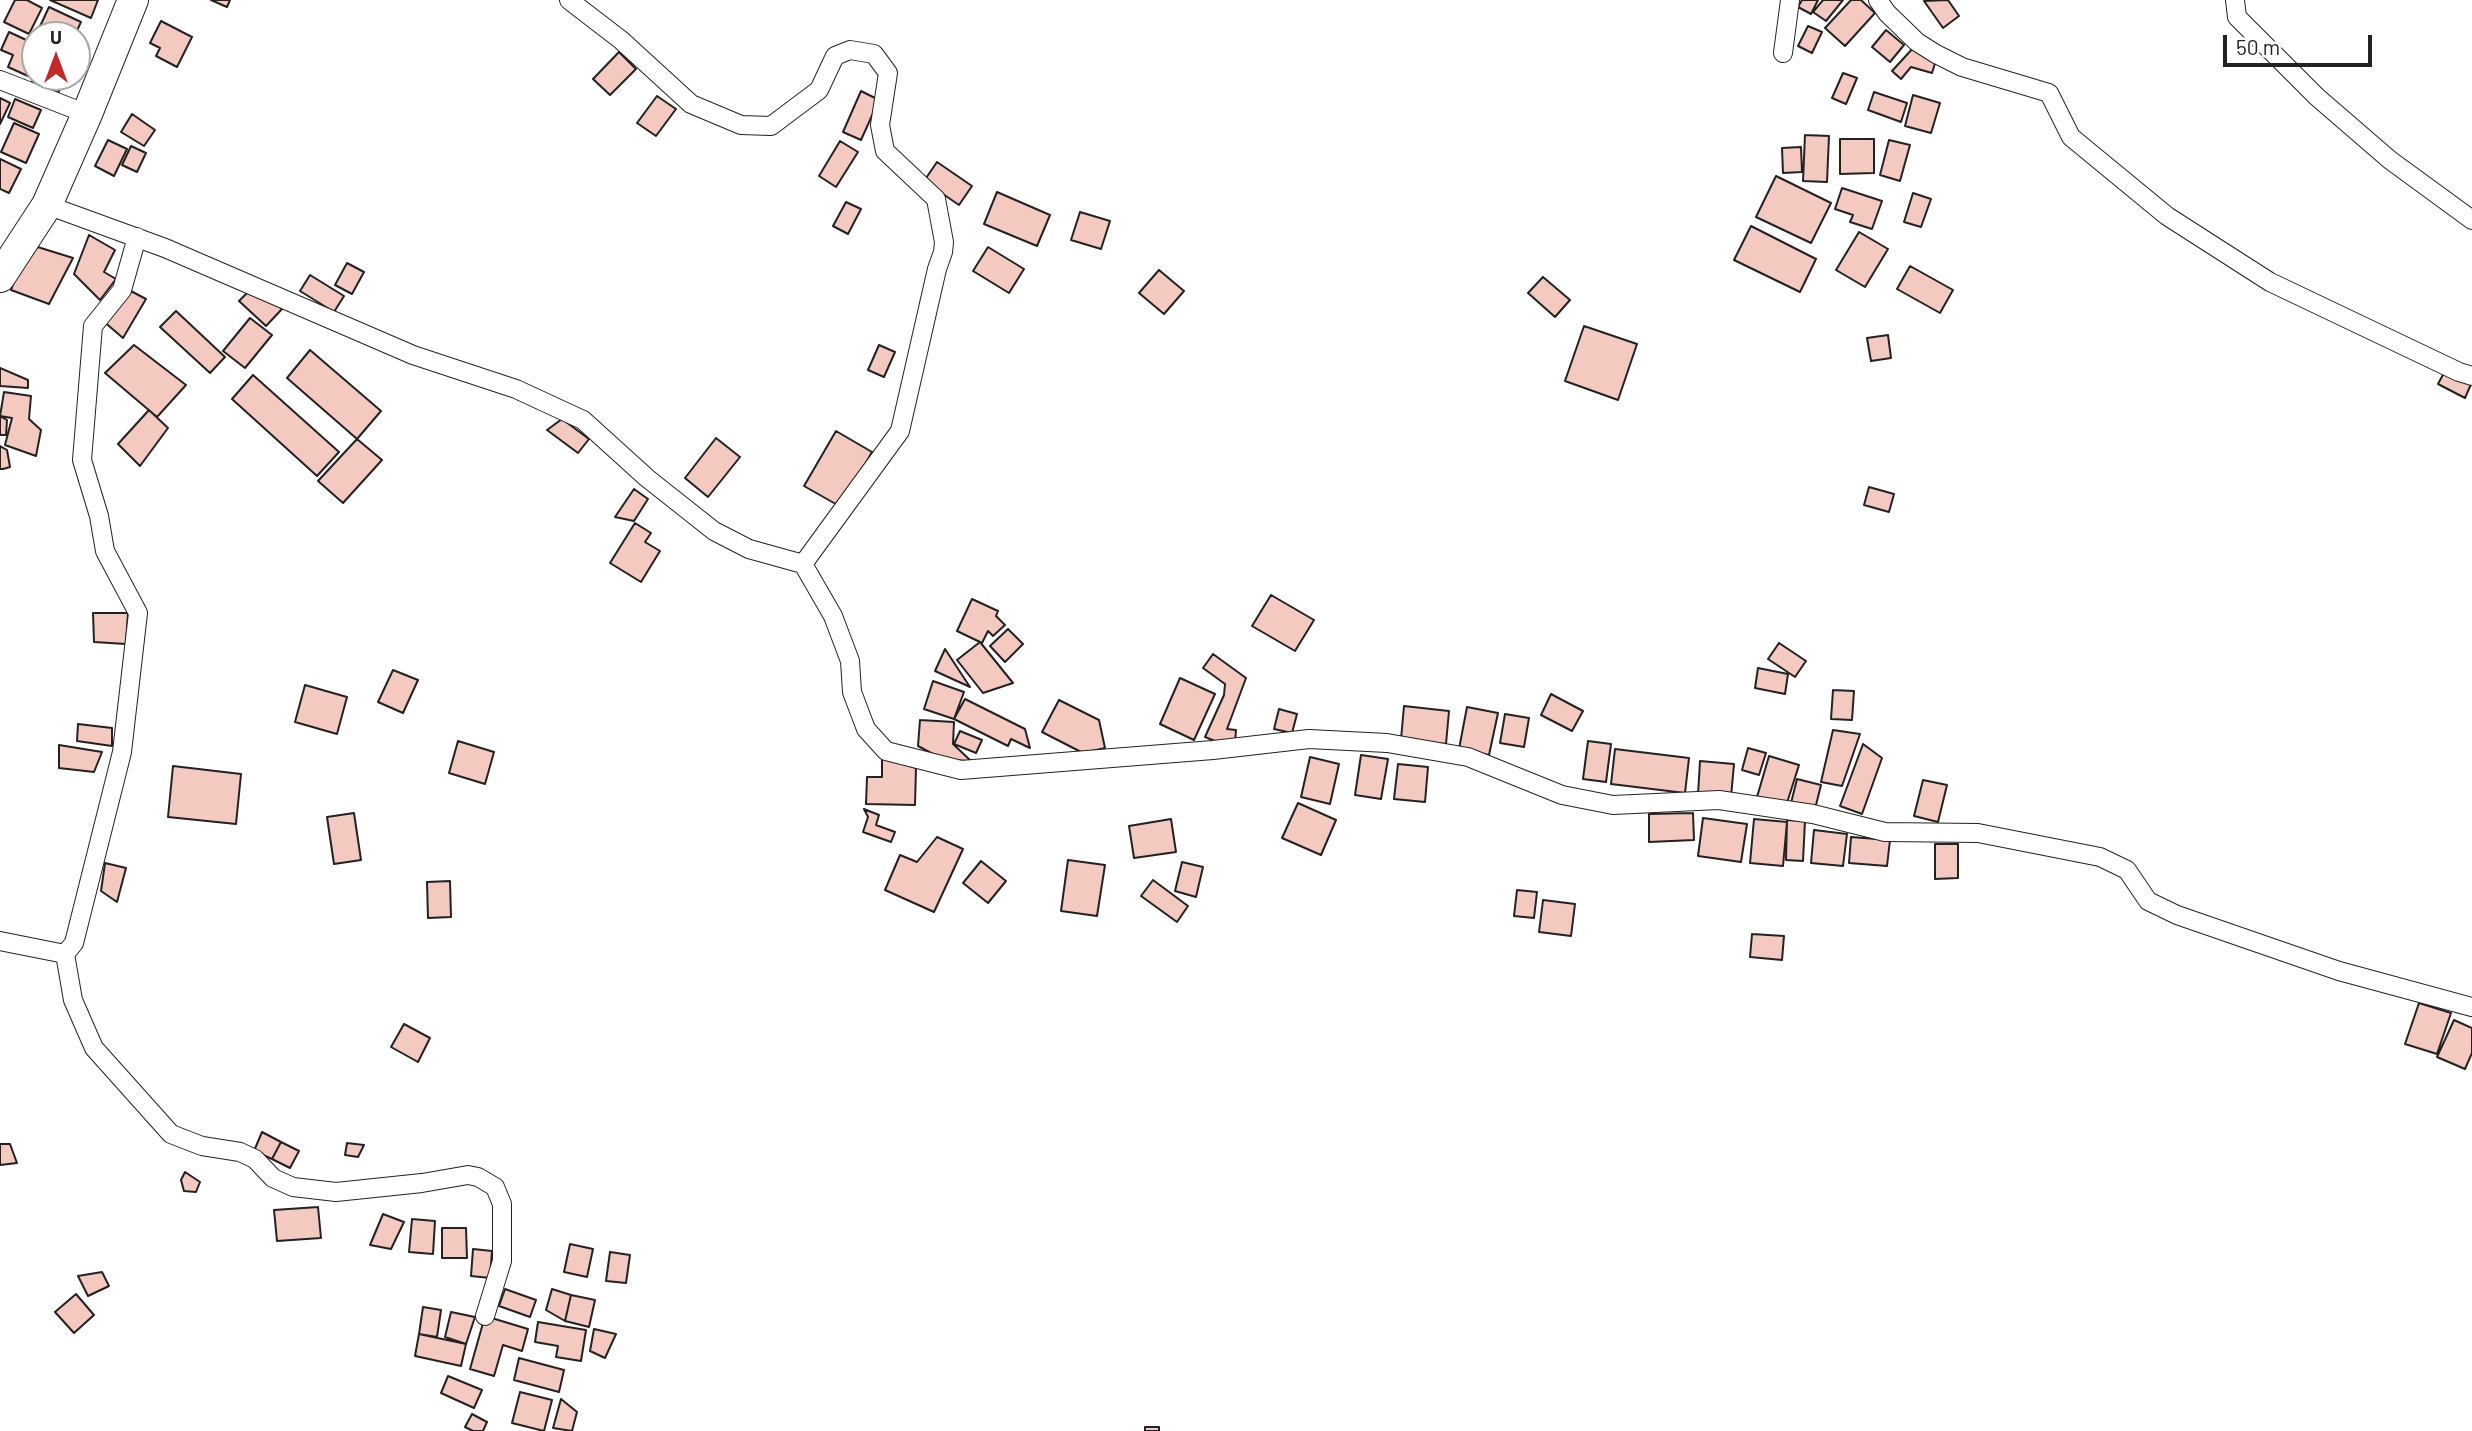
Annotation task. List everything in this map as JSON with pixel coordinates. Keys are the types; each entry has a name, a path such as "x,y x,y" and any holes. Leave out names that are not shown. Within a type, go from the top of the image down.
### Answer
{"highway":[{"path":"0,277 47,205 133,0"}],"street":[{"path":"569,0 621,40 691,104 741,125 771,126 819,90 835,57 850,50 874,54 888,73 880,125 885,151 936,199 944,243 943,252 901,432 803,565"},
{"path":"1783,53 1790,0"},
{"path":"1878,0 1887,13 1917,42 1936,54 1962,67 2049,93 2071,137 2166,216 2270,282 2472,376"},
{"path":"2235,0 2237,17 2325,104 2390,160 2472,220"},
{"path":"0,80 87,114"},
{"path":"47,205 137,237 413,355 516,389 583,420 647,478 714,531 749,549 803,565 833,616 850,661 852,692 866,729 886,751 961,770 1213,750 1309,739 1387,743 1468,757 1562,795 1613,805 1719,800 1813,814 1885,832 1978,833 2100,858 2127,870 2148,901 2177,915 2339,971 2472,1007"},
{"path":"137,237 122,290 93,326 82,460 99,516 105,551 138,613 122,752 74,943 65,954 73,1000 94,1048 171,1134 202,1146 255,1159 273,1178 293,1187 336,1192 468,1175 487,1181 495,1187 502,1203 502,1261 485,1317"},
{"path":"0,941 65,954"}],"building":[{"path":"15,0 27,0 42,8 36,21 21,21 21,30 4,22"},
{"path":"50,0 98,0 91,18"},
{"path":"211,0 230,0 227,7"},
{"path":"1802,0 1818,0 1811,14 1798,7"},
{"path":"1823,0 1843,0 1826,21 1813,12"},
{"path":"1851,0 1861,0 1875,13 1845,46 1825,28"},
{"path":"1948,0 1959,16 1943,28 1924,1"},
{"path":"49,7 79,21 42,21"},
{"path":"161,21 192,37 177,67 156,56 160,48 150,43"},
{"path":"1808,26 1822,32 1812,53 1798,46"},
{"path":"1886,30 1904,45 1890,62 1872,47"},
{"path":"9,32 21,38 21,73 8,67 13,55 1,50"},
{"path":"1914,47 1936,60 1932,73 1911,67 1901,79 1892,71"},
{"path":"619,52 636,69 610,95 593,79"},
{"path":"1843,73 1857,78 1846,104 1832,98"},
{"path":"861,91 879,100 861,140 843,132"},
{"path":"1874,92 1907,103 1901,122 1868,110"},
{"path":"1913,95 1940,103 1931,133 1905,126"},
{"path":"657,96 676,109 656,136 637,123"},
{"path":"0,98 10,103 0,124"},
{"path":"15,99 41,110 33,128 8,117"},
{"path":"132,114 155,130 144,146 121,132"},
{"path":"14,123 39,134 26,163 1,152"},
{"path":"1805,135 1829,136 1827,182 1803,181"},
{"path":"1840,139 1874,139 1874,173 1840,174"},
{"path":"108,140 127,149 114,176 95,166"},
{"path":"1889,140 1910,145 1900,181 1880,175"},
{"path":"840,141 858,152 836,187 819,176"},
{"path":"131,146 146,153 137,172 122,165"},
{"path":"1801,147 1802,172 1783,173 1782,148"},
{"path":"0,159 21,169 9,193 0,189"},
{"path":"937,162 972,186 959,205 924,181"},
{"path":"1776,176 1831,203 1811,243 1756,217"},
{"path":"1842,188 1882,201 1872,229 1850,222 1853,215 1835,209"},
{"path":"997,192 1050,215 1037,246 984,224"},
{"path":"1913,193 1931,199 1921,227 1904,222"},
{"path":"846,202 861,209 848,234 833,226"},
{"path":"1080,212 1110,221 1101,249 1071,240"},
{"path":"1751,226 1816,259 1800,292 1734,260"},
{"path":"1859,232 1888,249 1865,287 1836,270"},
{"path":"89,235 115,250 104,272 116,279 100,300 74,274"},
{"path":"28,244 73,258 49,304 11,290"},
{"path":"988,247 1024,269 1009,293 973,271"},
{"path":"347,263 364,272 352,294 335,285"},
{"path":"1910,266 1953,290 1940,313 1897,289"},
{"path":"1159,270 1184,291 1164,314 1139,293"},
{"path":"310,275 344,296 334,312 300,291"},
{"path":"1543,277 1570,300 1555,317 1528,293"},
{"path":"256,284 282,309 266,326 239,301"},
{"path":"127,289 146,299 123,338 102,320"},
{"path":"176,311 225,357 210,373 160,327"},
{"path":"250,318 272,335 245,368 223,351"},
{"path":"1584,326 1637,344 1618,400 1565,381"},
{"path":"1888,335 1891,358 1871,361 1867,338"},
{"path":"134,345 186,385 157,417 105,373"},
{"path":"879,345 895,352 884,377 868,370"},
{"path":"310,350 381,411 357,439 287,378"},
{"path":"0,368 28,380 28,388 0,386"},
{"path":"2446,369 2472,382 2465,398 2438,384"},
{"path":"253,375 339,452 317,476 232,399"},
{"path":"4,392 31,396 29,419 41,430 36,456 5,445 12,418 0,416"},
{"path":"149,410 168,428 140,466 118,444"},
{"path":"0,416 7,420 6,435 0,435"},
{"path":"562,419 589,439 578,453 547,430"},
{"path":"836,431 872,452 841,507 804,486"},
{"path":"716,438 740,457 708,497 685,478"},
{"path":"357,439 382,460 343,503 318,481"},
{"path":"0,446 7,450 10,467 0,469"},
{"path":"1869,487 1894,494 1889,512 1864,505"},
{"path":"634,489 648,499 634,521 615,517"},
{"path":"635,523 651,533 645,542 660,551 641,582 610,563"},
{"path":"1271,595 1314,620 1295,651 1252,626"},
{"path":"972,599 998,611 996,616 1005,625 993,636 988,631 982,643 957,631"},
{"path":"93,613 128,613 126,644 94,642"},
{"path":"1008,629 1023,644 1005,662 990,646"},
{"path":"980,642 1013,683 983,693 957,660"},
{"path":"1779,643 1806,661 1795,677 1768,659"},
{"path":"945,649 970,687 935,671"},
{"path":"1213,654 1246,678 1227,729 1236,730 1235,743 1205,737 1224,695 1225,684 1203,668"},
{"path":"1758,668 1788,674 1785,694 1755,688"},
{"path":"393,670 418,680 403,713 378,702"},
{"path":"1180,678 1215,694 1194,740 1160,724"},
{"path":"933,681 964,692 954,719 924,709"},
{"path":"305,685 347,697 337,734 295,722"},
{"path":"1833,690 1854,691 1852,720 1831,719"},
{"path":"1551,694 1583,711 1572,731 1541,715"},
{"path":"965,699 1025,729 1030,748 1011,739 1008,746 954,719"},
{"path":"1059,700 1099,720 1105,748 1083,753 1042,732"},
{"path":"1404,706 1449,711 1446,744 1401,739"},
{"path":"1467,707 1498,713 1489,755 1459,749"},
{"path":"1279,709 1297,714 1292,733 1274,729"},
{"path":"1505,714 1529,718 1524,747 1500,743"},
{"path":"920,720 954,722 953,744 971,761 944,760 918,746"},
{"path":"78,724 112,728 112,746 77,741"},
{"path":"1833,730 1860,734 1842,786 1821,782"},
{"path":"960,731 982,740 976,753 954,744"},
{"path":"458,741 494,752 485,784 449,773"},
{"path":"1588,741 1611,744 1606,782 1583,779"},
{"path":"1863,744 1882,758 1862,814 1840,806"},
{"path":"59,745 102,752 94,772 59,768"},
{"path":"1748,748 1766,753 1759,775 1742,770"},
{"path":"1615,749 1689,758 1685,793 1611,784"},
{"path":"1361,755 1388,759 1381,799 1355,795"},
{"path":"882,756 916,768 915,805 866,804 867,777 882,777"},
{"path":"1769,756 1799,765 1786,806 1757,797"},
{"path":"1310,757 1339,764 1330,804 1301,797"},
{"path":"1700,761 1734,764 1731,797 1698,795"},
{"path":"1398,764 1428,767 1425,802 1394,799"},
{"path":"173,766 241,774 236,824 168,817"},
{"path":"1797,779 1821,785 1815,809 1791,803"},
{"path":"1923,780 1947,785 1938,822 1914,816"},
{"path":"1298,803 1336,820 1321,855 1282,838"},
{"path":"864,809 879,815 876,825 895,832 891,842 863,832 868,817"},
{"path":"354,813 361,860 334,864 327,817"},
{"path":"1693,813 1694,840 1649,842 1649,814"},
{"path":"1703,818 1747,824 1741,862 1698,856"},
{"path":"1171,819 1176,852 1134,858 1129,826"},
{"path":"1754,819 1787,822 1783,866 1750,863"},
{"path":"1787,820 1805,821 1803,861 1786,860"},
{"path":"1814,830 1847,834 1843,866 1811,863"},
{"path":"937,837 963,849 934,912 885,890 900,855 917,862"},
{"path":"1851,837 1890,840 1887,866 1849,863"},
{"path":"1935,844 1958,844 1958,878 1935,879"},
{"path":"1068,860 1105,865 1097,916 1061,911"},
{"path":"981,861 1006,881 988,903 963,883"},
{"path":"1182,862 1203,867 1196,897 1175,891"},
{"path":"105,863 126,868 117,902 101,891"},
{"path":"1153,880 1188,906 1177,922 1141,896"},
{"path":"450,881 451,917 428,918 427,882"},
{"path":"1517,890 1537,892 1534,918 1514,916"},
{"path":"1543,900 1575,904 1571,936 1539,932"},
{"path":"1752,934 1784,936 1782,960 1750,957"},
{"path":"2419,1003 2451,1013 2437,1054 2405,1044"},
{"path":"2454,1020 2472,1028 2472,1053 2465,1069 2437,1057"},
{"path":"404,1024 430,1038 418,1062 391,1047"},
{"path":"262,1132 281,1142 272,1159 254,1151"},
{"path":"281,1142 299,1151 290,1168 272,1159"},
{"path":"347,1143 364,1145 358,1157 345,1155"},
{"path":"0,1144 10,1144 17,1163 0,1165"},
{"path":"185,1172 200,1182 196,1192 184,1191 181,1180"},
{"path":"318,1207 321,1238 277,1241 274,1210"},
{"path":"383,1214 404,1222 391,1249 370,1245"},
{"path":"412,1219 435,1221 433,1254 409,1252"},
{"path":"442,1228 466,1228 467,1258 442,1258"},
{"path":"570,1244 593,1249 587,1277 564,1272"},
{"path":"473,1249 492,1251 490,1278 471,1276"},
{"path":"610,1252 630,1255 626,1283 606,1281"},
{"path":"102,1272 109,1286 88,1296 78,1276"},
{"path":"505,1289 536,1300 530,1317 499,1306"},
{"path":"552,1289 571,1295 565,1321 546,1310"},
{"path":"76,1294 94,1315 74,1333 55,1312"},
{"path":"571,1295 595,1300 589,1327 565,1321"},
{"path":"423,1307 441,1310 437,1337 419,1334"},
{"path":"451,1312 475,1317 466,1344 445,1337"},
{"path":"485,1316 528,1329 522,1351 503,1345 494,1376 470,1369"},
{"path":"538,1322 586,1330 581,1361 556,1357 558,1346 535,1342"},
{"path":"594,1329 616,1334 605,1358 590,1351"},
{"path":"419,1334 466,1344 461,1366 415,1356"},
{"path":"519,1358 564,1370 559,1392 514,1380"},
{"path":"448,1376 482,1390 474,1408 441,1393"},
{"path":"520,1392 552,1400 544,1431 512,1423"},
{"path":"561,1399 577,1412 572,1431 553,1428"},
{"path":"472,1414 487,1422 483,1431 473,1431 465,1427"},
{"path":"1145,1427 1159,1427 1159,1431 1145,1431"}]}
